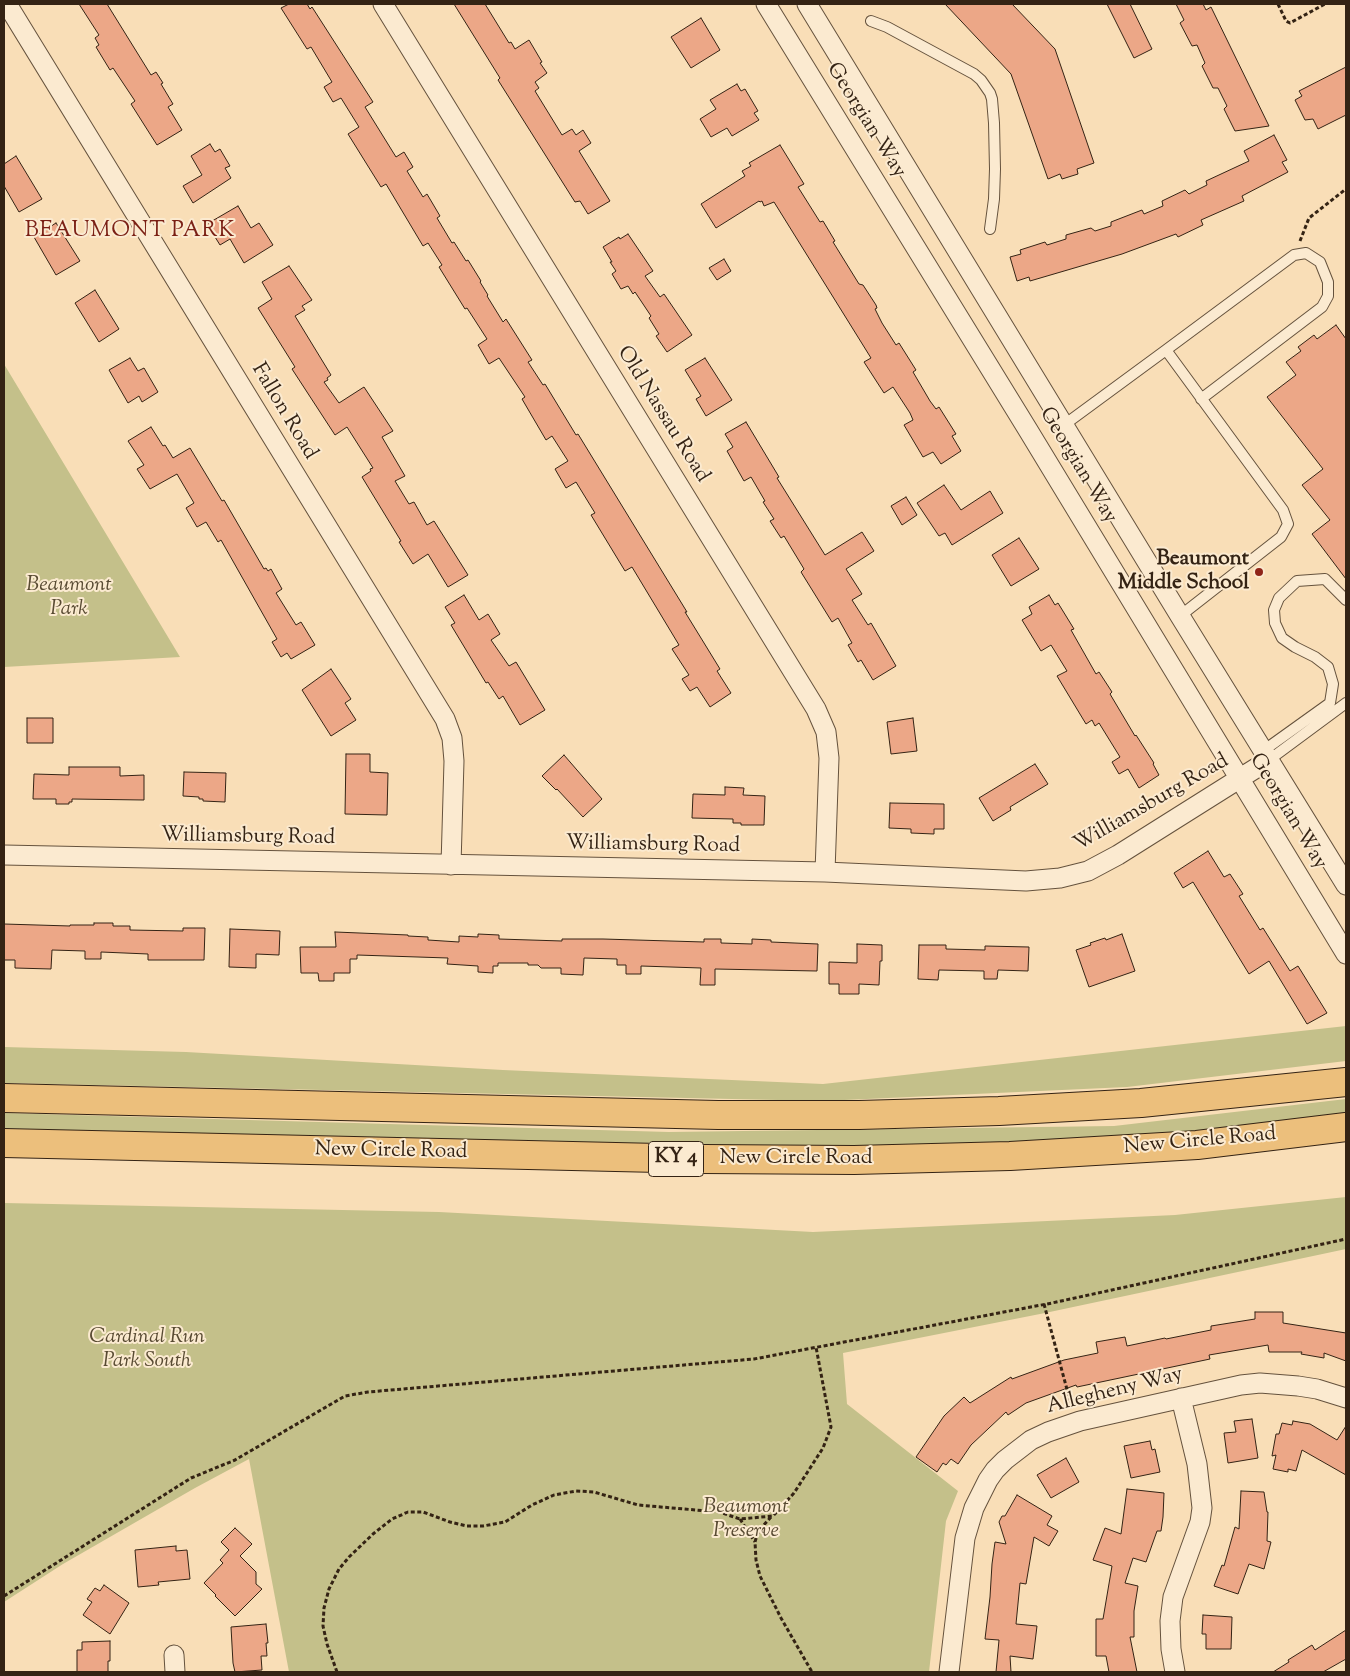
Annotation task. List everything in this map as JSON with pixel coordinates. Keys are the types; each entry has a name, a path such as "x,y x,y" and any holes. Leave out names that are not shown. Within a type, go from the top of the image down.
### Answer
{"highway":[{"name":"New Circle Road","path":"4,1098 718,1115 859,1115 999,1111 1141,1103 1346,1082"},
{"name":"New Circle Road","path":"4,1143 703,1159 854,1160 1010,1156 1198,1145 1346,1127"}],"street":[{"name":"Fallon Road","path":"7,4 445,719 452,738 454,761 451,865"},
{"name":"Old Nassau Road","path":"383,4 816,708 826,732 829,758 825,872"},
{"name":"Georgian Way","path":"766,4 1343,943"},
{"name":"Georgian Way","path":"807,4 1346,885"},
{"path":"1028,430 1060,418"},
{"name":"Williamsburg Road","path":"4,855 825,872 1026,881 1060,878 1088,871 1118,855 1241,779 1266,756"},
{"name":"Allegheny Way","path":"949,1672 965,1538 974,1508 995,1470 1031,1440 1080,1421 1240,1385 1260,1383 1317,1389 1346,1398"},
{"path":"1175,1672 1171,1649 1170,1621 1173,1597 1200,1522 1202,1508 1197,1464 1181,1398"}],"lane":[{"path":"871,21 887,27 974,74 990,93 994,123 995,169 990,229"},
{"path":"1060,418 1166,350 1294,255 1306,253 1320,262 1328,282 1328,296 1322,307 1201,398"},
{"path":"1166,350 1283,510 1288,524 1281,536 1180,616"},
{"path":"1266,756 1330,703 1333,684 1328,667 1315,657 1282,638 1274,616 1274,610 1279,598 1297,581 1324,579 1346,600"},
{"path":"1266,756 1346,703"}],"path":[{"path":"1278,4 1286,21 1290,23 1325,4"},
{"path":"1294,255 1309,218 1346,189"},
{"path":"4,1596 191,1478 235,1460 345,1396 368,1392 754,1359 1044,1304 1346,1240"},
{"path":"1044,1304 1072,1408"},
{"path":"812,1672 766,1590 756,1560 755,1542 763,1526 799,1485 823,1448 831,1427 816,1347"},
{"path":"337,1672 323,1626 324,1608 329,1589 339,1569 372,1534 392,1519 408,1512 423,1512 467,1526 483,1526 505,1522 554,1494 576,1491 594,1492 638,1505 719,1512 740,1520 772,1516"},
{"path":"740,1520 755,1542"}],"green space":[{"name":"Beaumont Park","path":"4,364 180,657 4,667"},
{"path":"1346,1026 1346,1061 1127,1087 823,1101 4,1083 4,1047 186,1052 503,1070 823,1084"},
{"path":"1346,1099 1346,1117 1115,1141 776,1150 4,1132 4,1113 669,1132 1114,1126"},
{"path":"1346,1197 1346,1249 1045,1313 843,1353 847,1404 958,1491 946,1521 929,1672 289,1672 249,1459 63,1564 4,1602 4,1203 439,1212 813,1232 1175,1215"}],"building":[{"path":"79,4 107,4 151,75 156,72 163,83 161,84 173,104 168,107 182,130 157,145 131,104 135,101 113,68 110,70 96,47 99,45 95,38 99,35"},
{"path":"289,4 307,4 310,9 312,7 373,102 365,107 396,157 404,152 413,167 407,171 423,197 427,194 440,216 437,218 452,243 454,242 466,261 468,260 503,322 506,319 532,360 528,362 543,385 545,384 576,435 578,434 687,612 685,612 720,669 717,671 731,693 710,707 697,687 690,691 682,679 689,675 672,649 679,645 632,567 625,571 591,515 595,513 576,482 566,488 555,469 568,461 552,436 546,440 522,399 525,397 499,358 489,364 478,345 487,339 467,308 465,309 439,267 442,265 428,243 423,246 386,184 381,187 348,134 359,127 341,98 333,102 324,87 332,82 311,47 307,49 281,8"},
{"path":"454,4 485,4 509,43 511,42 515,49 529,40 547,73 535,82 539,88 535,91 562,135 572,129 576,135 583,130 591,143 579,151 610,201 588,214 580,201 575,202 498,80 500,78"},
{"path":"945,4 1012,4 1055,49 1094,163 1077,169 1078,174 1062,179 1060,174 1048,179 1011,74"},
{"path":"1107,4 1130,4 1152,49 1134,58"},
{"path":"1176,4 1203,4 1206,10 1211,7 1269,126 1235,131 1224,109 1227,106 1218,88 1213,88 1202,66 1205,63 1197,45 1192,46 1180,23 1184,20"},
{"path":"701,18 720,50 691,68 671,37"},
{"path":"1346,67 1346,115 1318,129 1313,119 1305,120 1295,100 1302,96 1299,91"},
{"path":"737,84 741,91 745,89 758,111 754,113 759,120 732,136 727,128 711,137 700,119 716,109 710,100"},
{"path":"1274,135 1287,160 1282,162 1288,172 1242,196 1244,201 1201,220 1203,225 1178,237 1176,234 1122,254 1030,281 1029,277 1017,281 1010,257 1021,254 1020,250 1045,242 1047,245 1066,239 1066,235 1091,228 1095,231 1111,226 1111,222 1142,210 1144,214 1163,206 1162,201 1185,190 1189,194 1207,185 1206,181 1249,161 1244,151"},
{"path":"210,144 215,152 220,149 230,166 225,168 231,178 193,203 183,186 202,175 191,156"},
{"path":"780,145 804,184 798,187 820,222 823,221 835,241 833,242 859,284 863,285 876,305 877,308 875,309 882,323 896,345 899,343 916,370 913,372 930,401 936,409 939,407 956,434 952,436 961,451 941,464 933,452 923,457 904,425 913,420 910,413 893,387 884,393 864,362 871,358 774,202 764,206 762,201 759,201 716,228 701,204 745,176 742,171 751,166 749,163"},
{"path":"16,156 42,199 19,212 4,186 4,164"},
{"path":"238,206 251,228 259,223 273,245 244,263 230,239 220,245 207,224"},
{"path":"56,223 80,261 56,275 34,237"},
{"path":"628,234 653,271 645,276 660,297 664,294 692,335 667,352 656,336 659,334 649,318 651,316 635,292 633,294 628,286 621,289 612,274 616,271 603,247"},
{"path":"724,259 731,271 717,280 709,268"},
{"path":"289,266 312,300 302,306 305,310 295,316 331,375 324,382 339,403 364,387 393,431 382,437 405,476 395,481 409,504 414,502 427,525 434,521 468,575 448,587 428,554 413,564 362,477 373,468 347,427 335,435 292,369 295,367 258,308 272,299 262,282"},
{"path":"95,290 119,329 99,342 75,303"},
{"path":"1336,325 1346,339 1346,579 1312,534 1330,520 1302,485 1323,469 1267,397 1296,375 1286,362 1301,351 1298,347 1314,335 1317,339"},
{"path":"130,358 138,371 144,368 158,392 142,402 139,396 128,403 109,370"},
{"path":"705,358 732,400 706,416 696,399 701,396 685,370"},
{"path":"746,422 779,477 777,478 825,555 862,532 874,551 846,569 862,594 852,600 868,625 871,623 896,666 873,680 861,660 858,662 848,645 852,643 838,618 832,622 801,572 804,569 784,536 781,538 770,521 774,519 751,477 744,481 727,451 733,447 725,434"},
{"path":"151,427 173,458 190,448 222,501 224,500 264,569 266,568 268,571 271,569 282,589 276,593 296,625 301,622 315,645 291,659 287,653 281,657 272,642 277,639 221,540 218,542 206,522 197,527 186,508 194,503 177,474 150,489 137,469 144,465 128,441"},
{"path":"944,485 961,510 990,491 1003,513 952,545 945,533 939,536 917,503"},
{"path":"906,497 917,515 902,525 891,506"},
{"path":"1019,538 1039,569 1011,586 992,555"},
{"path":"464,595 479,620 488,614 500,634 491,640 509,666 516,662 545,710 520,725 503,696 499,699 488,682 486,683 451,625 455,623 445,607"},
{"path":"1049,595 1055,605 1058,603 1074,629 1071,630 1096,674 1099,672 1112,692 1110,694 1135,736 1154,763 1159,775 1139,788 1128,769 1119,774 1112,762 1120,757 1099,723 1095,726 1092,720 1086,724 1057,676 1067,671 1051,645 1041,651 1022,620 1032,614 1029,607"},
{"path":"331,669 351,699 345,703 356,720 331,736 302,690"},
{"path":"27,718 53,718 53,743 27,743"},
{"path":"913,718 917,751 891,754 887,722"},
{"path":"346,754 370,754 370,772 388,773 387,815 345,814"},
{"path":"564,755 602,799 583,817 542,776"},
{"path":"1035,764 1048,784 1010,807 1011,810 993,821 979,798"},
{"path":"69,767 120,767 120,776 144,775 144,800 72,799 72,802 69,802 69,804 56,804 56,799 33,799 34,774 69,775"},
{"path":"184,772 226,773 225,802 203,801 199,797 183,796"},
{"path":"725,787 744,788 743,795 765,796 764,825 741,825 741,823 733,823 733,819 692,818 693,794 725,795"},
{"path":"890,803 944,804 944,829 934,829 934,834 911,833 911,829 889,828"},
{"path":"1208,851 1224,877 1230,874 1243,894 1239,896 1260,930 1263,928 1290,971 1298,966 1327,1013 1307,1024 1269,961 1249,974 1193,882 1183,888 1174,873"},
{"path":"94,923 113,923 113,926 130,926 130,930 183,931 183,928 205,928 204,960 148,960 148,954 101,952 101,959 85,959 85,951 52,950 51,969 15,968 15,960 4,960 4,924 70,926 94,925"},
{"path":"230,929 280,931 279,955 256,954 256,968 229,967"},
{"path":"335,932 408,935 428,937 428,940 459,942 459,936 478,937 478,934 499,935 499,939 562,941 562,939 603,939 704,942 704,939 721,939 721,943 752,944 752,939 771,940 771,942 818,944 817,971 715,969 715,985 700,985 701,968 641,966 641,974 626,974 626,965 617,965 617,959 584,958 583,975 561,974 561,968 541,968 538,965 528,965 528,963 498,963 498,966 493,966 493,973 478,972 478,966 447,964 448,958 357,955 357,959 350,959 350,973 334,973 334,981 319,981 318,973 301,973 300,947 336,947"},
{"path":"1122,934 1135,971 1089,987 1076,950 1091,945 1090,943"},
{"path":"857,944 882,945 879,985 859,984 859,994 839,994 839,984 829,984 829,962 857,963"},
{"path":"919,945 946,945 946,949 985,950 985,946 1029,947 1028,971 998,970 997,979 984,979 984,971 939,970 938,980 918,979"},
{"path":"1255,1312 1283,1312 1283,1323 1346,1333 1346,1361 1324,1353 1324,1358 1301,1354 1302,1352 1269,1352 1268,1345 1209,1355 1210,1359 1077,1387 1076,1385 1026,1403 1008,1415 1006,1412 971,1445 958,1464 951,1459 946,1465 943,1463 937,1472 916,1457 944,1416 964,1397 970,1403 1011,1377 1012,1379 1064,1360 1098,1353 1096,1342 1125,1337 1127,1346 1166,1339 1211,1330 1211,1326 1255,1319"},
{"path":"1252,1419 1258,1458 1228,1463 1224,1433 1236,1432 1234,1421"},
{"path":"1293,1421 1310,1424 1337,1440 1346,1426 1346,1475 1302,1450 1296,1471 1288,1469 1288,1472 1273,1469 1276,1455 1272,1456 1276,1434 1279,1434 1282,1423 1292,1425"},
{"path":"1150,1441 1152,1450 1155,1449 1160,1472 1131,1478 1124,1446"},
{"path":"1066,1458 1079,1482 1051,1498 1037,1475"},
{"path":"1127,1489 1164,1493 1163,1517 1161,1531 1157,1531 1146,1562 1133,1558 1125,1583 1138,1586 1134,1611 1134,1637 1130,1637 1137,1672 1109,1672 1106,1656 1096,1656 1096,1619 1103,1619 1112,1566 1093,1560 1105,1528 1121,1534"},
{"path":"1241,1491 1264,1492 1268,1512 1267,1541 1271,1542 1264,1569 1249,1564 1238,1594 1214,1586 1222,1565 1224,1566 1235,1527 1239,1529"},
{"path":"1017,1495 1052,1516 1047,1525 1058,1531 1049,1546 1034,1537 1026,1584 1020,1583 1016,1624 1037,1626 1033,1659 1010,1656 1011,1672 996,1672 999,1640 985,1639 992,1564 995,1542 1006,1544 999,1522 1002,1516 1005,1516"},
{"path":"235,1528 252,1544 240,1556 256,1572 256,1584 262,1589 235,1616 204,1583 223,1563 220,1560 229,1550 221,1542"},
{"path":"176,1546 176,1551 187,1550 190,1579 158,1582 159,1585 138,1587 135,1550"},
{"path":"104,1585 129,1603 110,1634 83,1615 92,1602 87,1599 95,1588 100,1591"},
{"path":"1203,1615 1232,1617 1231,1649 1206,1649 1206,1634 1202,1634"},
{"path":"266,1624 267,1656 261,1656 262,1670 235,1672 231,1627"},
{"path":"1346,1630 1346,1659 1323,1672 1273,1672 1312,1645 1315,1650"},
{"path":"110,1641 108,1672 77,1672 77,1650 82,1650 82,1642"}],"place":[{"name":"Beaumont Middle School","path":"1259,572"}],"district":[{"name":"BEAUMONT PARK","path":"130,232"}],"park label":[{"name":"Cardinal Run Park South","path":"147,1350"},
{"name":"Beaumont Preserve","path":"746,1520"}]}
